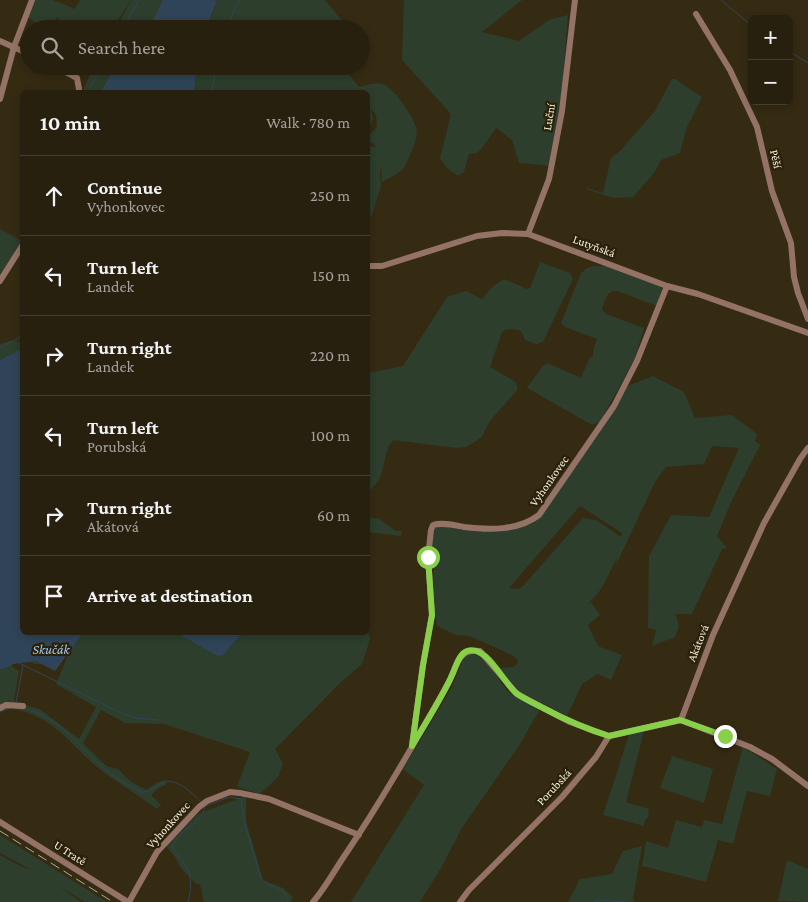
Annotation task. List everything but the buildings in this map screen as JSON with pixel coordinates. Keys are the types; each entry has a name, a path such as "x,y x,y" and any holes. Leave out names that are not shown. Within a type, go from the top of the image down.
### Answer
{"street":[{"path":"24,20 32,0"},
{"name":"Luční","path":"528,234 549,179 562,111 575,0"},
{"name":"Pěší","path":"696,14 730,70 757,127 772,191 791,243 794,277 808,319"},
{"path":"0,99 20,31"},
{"path":"0,41 20,50"},
{"path":"72,75 77,78 79,90"},
{"name":"Lutyňská","path":"370,266 382,266 477,236 502,233 528,234 667,286 698,294 808,333"},
{"path":"0,280 20,249"},
{"name":"Vyhonkovec","path":"313,902 327,886 412,746 432,615 428,557 433,525 440,523 480,529 514,527 530,522 539,516 614,406 637,361 667,286"},
{"name":"Akátová","path":"680,720 713,635 752,547 768,514 808,448"},
{"path":"412,746 449,682 460,658 465,652 472,650 480,651 486,656 508,686 517,694 570,722 609,736 680,720 750,747 772,759 808,786"},
{"path":"0,708 18,706"},
{"name":"Porubská","path":"460,902 469,890 562,797 596,757 609,736"},
{"name":"Vyhonkovec","path":"129,902 157,852 204,804 230,792 269,799 359,835"},
{"name":"U Tratě","path":"0,822 129,902"}],"green space":[{"path":"34,0 53,0 75,9 80,0 131,0 118,20 59,20 57,17 55,20 32,20 27,17"},
{"path":"131,0 163,0 153,20 121,20"},
{"path":"215,0 325,0 342,20 210,20 217,2"},
{"path":"404,0 522,0 482,32 519,41 549,20 568,15 561,106 551,166 519,163 512,140 496,128 477,153 469,154 464,172 458,176 447,168 440,158 451,114 402,60"},
{"path":"90,75 110,75 102,90 83,90"},
{"path":"196,75 349,75 359,87 379,83 390,88 410,114 417,133 407,163 403,169 382,182 381,166 381,186 372,215 370,216 370,146 376,147 370,143 370,134 377,127 376,115 371,109 373,119 370,126 370,90 194,90"},
{"path":"672,79 675,79 702,97 687,127 680,153 661,160 654,173 633,197 613,198 586,189 603,193 611,158 620,151 655,111"},
{"path":"0,229 20,240 20,244 0,275"},
{"path":"540,262 570,273 573,279 543,342 536,344 525,340 519,330 508,329 502,332 490,367 516,382 518,389 490,421 481,438 466,447 456,448 393,440 386,453 379,479 370,490 370,373 403,366 447,297 466,291 482,299 493,286 504,279 527,289 530,288"},
{"path":"605,266 662,287 657,306 617,291 610,292 606,297 602,310 606,314 644,328 635,358 600,422 592,425 527,388 547,363 581,378 590,357 593,357 597,339 565,327 561,323 581,273 587,268"},
{"path":"10,341 20,342 20,351 0,360 0,344"},
{"path":"653,376 684,392 695,418 732,415 757,434 755,441 760,445 731,502 717,536 727,548 722,549 692,614 676,614 679,627 675,637 652,646 656,630 648,628 649,556 671,515 709,517 739,448 712,446 704,464 666,467 655,482 616,565 617,558 601,589 587,604 591,602 600,615 588,625 598,646 622,655 611,680 598,674 582,684 567,716 514,689 500,670 517,664 518,660 512,655 469,636 456,635 437,626 433,579 434,569 430,568 430,550 434,527 436,525 514,529 534,523 628,386","holes":["580,506 622,533 621,537 596,520 583,518 523,586 518,589 509,588"]},
{"path":"20,467 20,635 238,635 229,648 240,635 369,635 370,639 362,664 341,682 275,749 283,764 278,777 260,794 237,787 250,752 164,724 125,723 101,710 83,743 106,766 118,769 130,781 146,790 156,783 165,780 167,784 151,795 161,805 157,809 102,771 56,728 45,721 22,711 8,709 0,713 0,670 11,666 19,671 14,701 41,710 79,739 96,707 56,684 68,655 48,664 35,664 0,651"},
{"path":"370,517 379,519 396,531 402,531 401,536 370,532"},
{"path":"472,653 489,664 509,692 539,711 520,744 462,828 420,902 351,902 424,785 403,769 452,687 464,657"},
{"path":"643,731 626,802 649,809 648,818 645,820 644,826 603,815 629,735 630,733"},
{"path":"743,747 777,769 770,796 747,791 733,844 718,840 706,882 642,866 646,841 668,848 676,820 702,827 704,820 722,824"},
{"path":"672,756 713,769 704,803 660,788"},
{"path":"246,796 246,821 263,880 283,888 293,897 291,902 204,902 200,884 196,884 180,867 166,846 198,814"},
{"path":"0,835 107,902 85,902 59,886 81,902 0,902 0,855 32,870 0,853"},
{"path":"642,846 633,900 635,902 568,902 580,879 612,874 623,851"},
{"path":"787,860 808,869 808,902 778,901"}],"water":[{"path":"163,0 217,1 210,20 153,20"},
{"path":"110,75 196,75 194,90 102,90"},
{"name":"Skučák","path":"20,350 20,635 82,635 55,671 36,661 13,664 0,670 0,360"},
{"path":"181,635 240,635 223,655 218,656"}],"waterway":[{"path":"128,20 139,0"},
{"path":"230,20 240,0"},
{"path":"721,0 748,23"},
{"path":"793,54 808,63"},
{"path":"89,90 97,75"},
{"path":"212,90 215,75"},
{"path":"0,347 20,336"},
{"path":"16,703 23,665 19,663"},
{"path":"23,665 121,713 136,718 159,720"},
{"path":"0,712 11,708"},
{"path":"25,709 48,718 109,772 140,792 149,791 167,781 173,782 184,787 202,803"},
{"path":"206,806 229,797 241,799 245,825 261,878 264,882 280,889 288,902"},
{"path":"188,902 191,885 189,872 172,847 182,833 203,814 205,805"},
{"path":"594,902 602,900 625,902"}],"railway":[{"path":"0,831 113,902"}],"route":[{"path":"428,557 432,615 412,746 449,682 460,658 465,652 472,650 480,651 486,656 508,686 517,694 570,722 600,733 609,736 680,720 725,736"}]}
